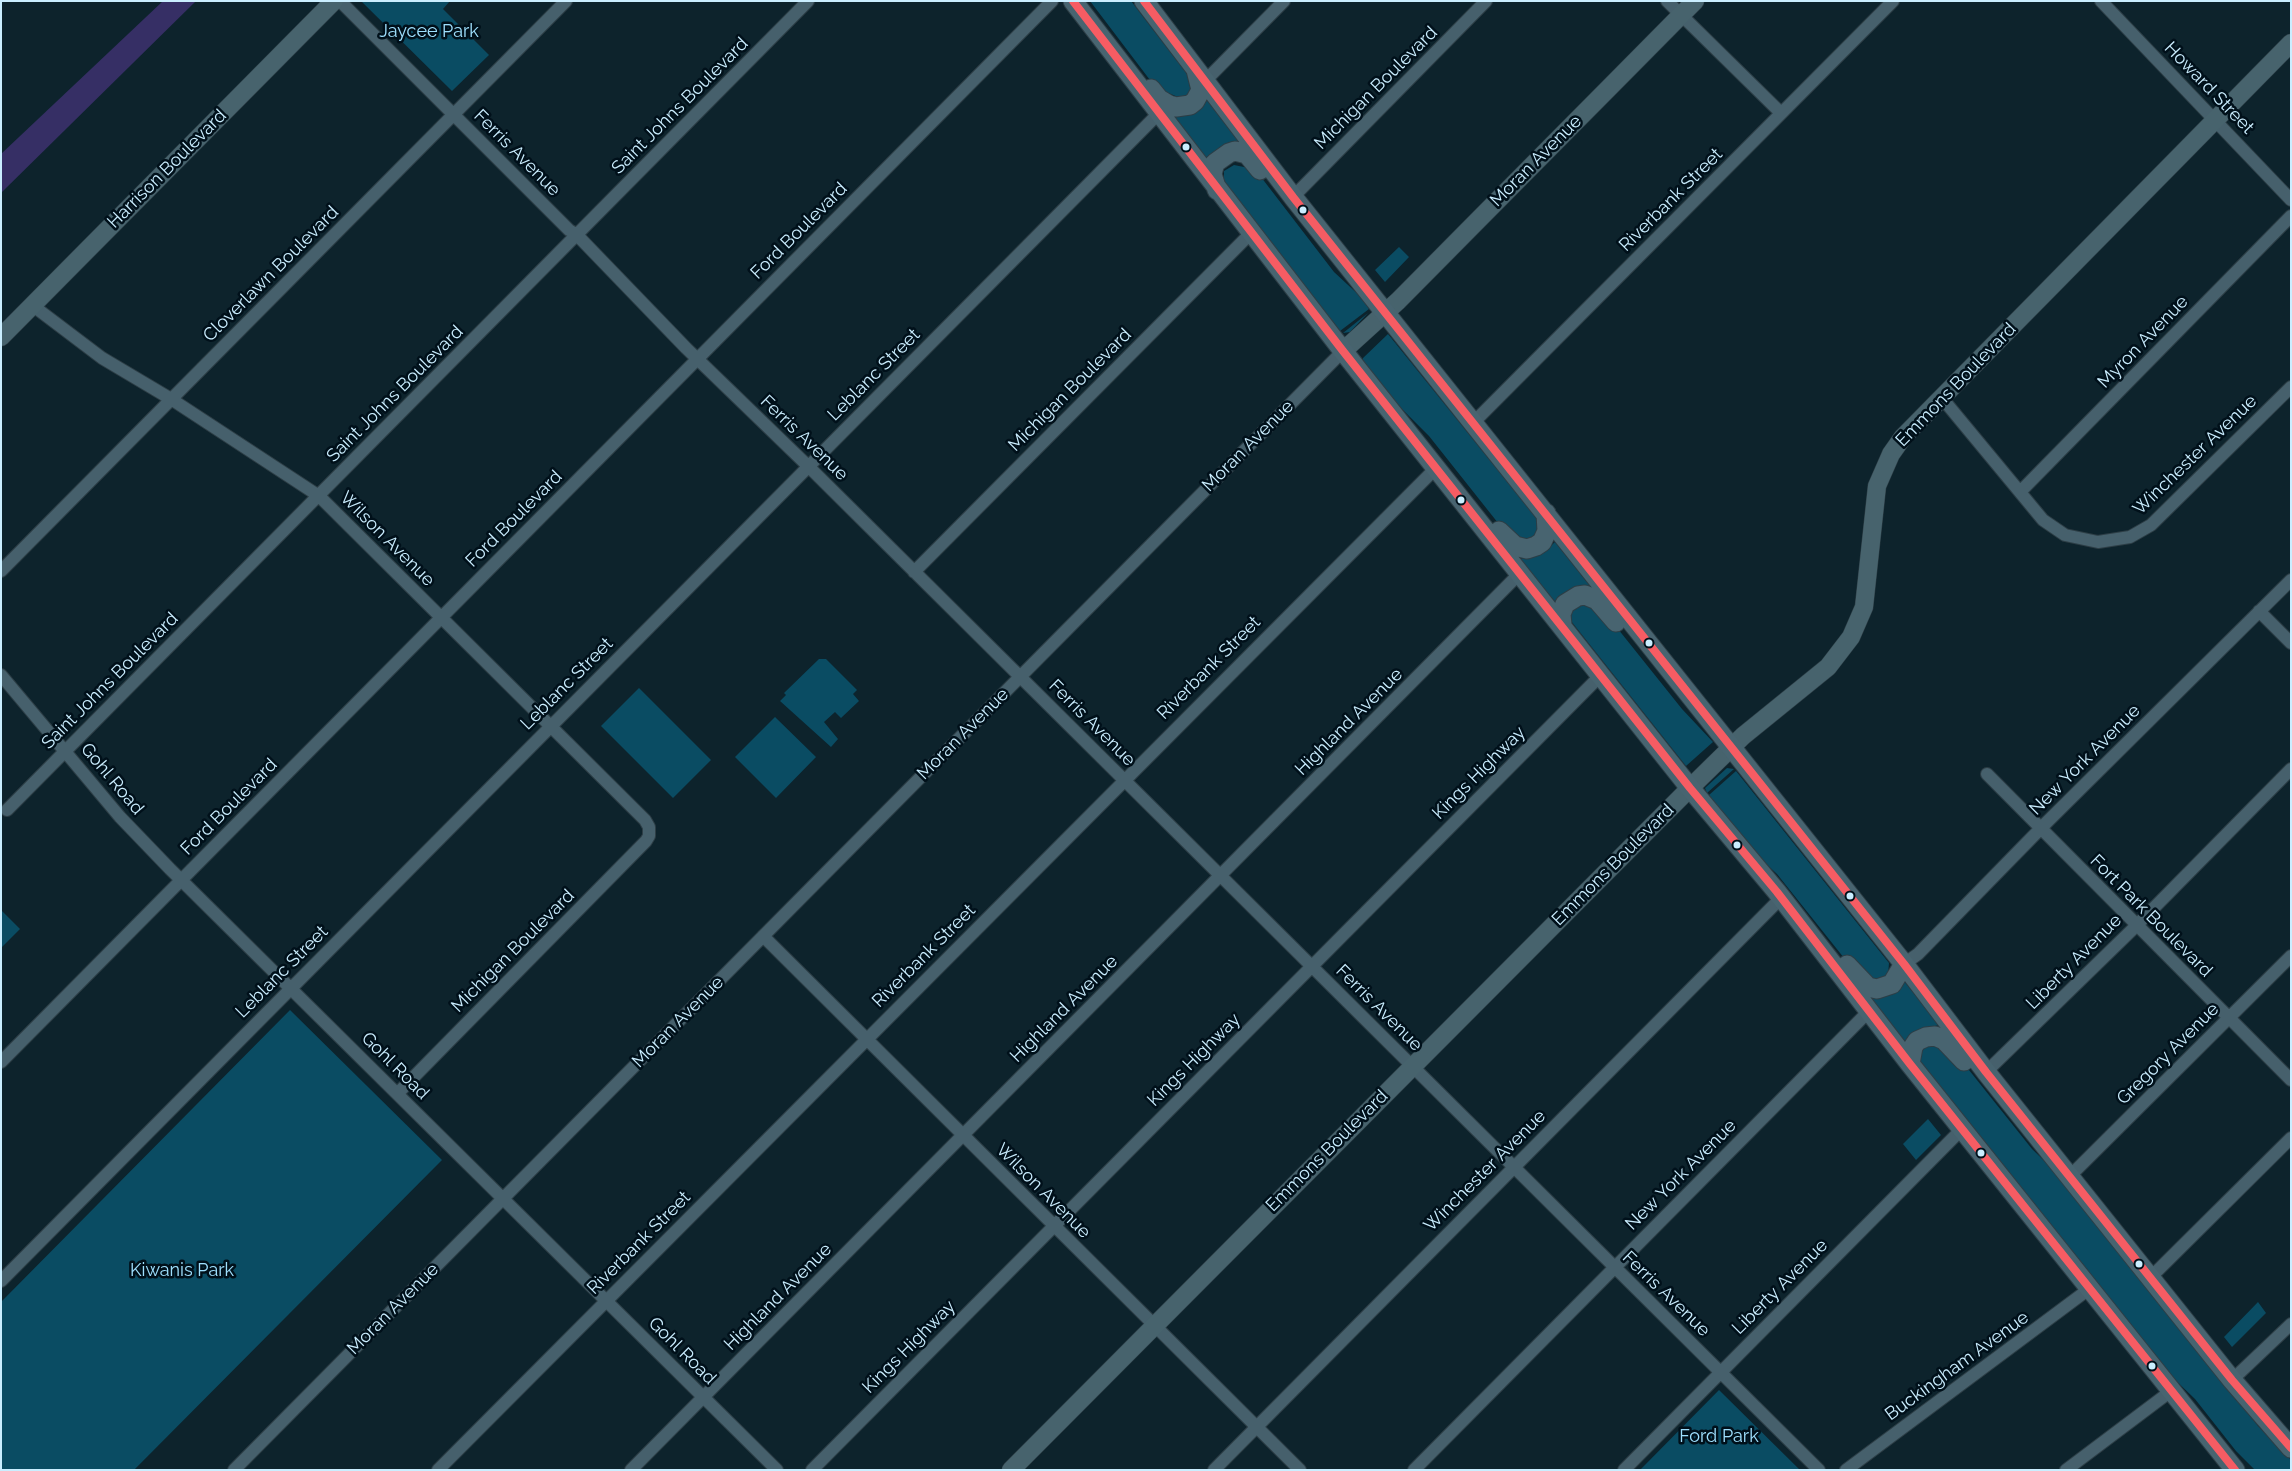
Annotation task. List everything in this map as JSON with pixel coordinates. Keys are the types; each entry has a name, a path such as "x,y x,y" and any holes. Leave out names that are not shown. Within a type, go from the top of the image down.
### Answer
{"main road":[{"path":"1073,1 1217,190 1600,675 1690,788 1779,895 1910,1064 2186,1408 2209,1440 2235,1470"},
{"path":"1083,1 1159,99 1169,105 1176,107 1190,105 1200,94 1200,82 1193,64"},
{"path":"1144,1 1293,196 1474,422 1550,523 1904,964 1986,1072 2150,1278 2232,1380 2291,1448"},
{"path":"1217,190 1212,174 1216,163 1221,157 1235,151 1247,154 1336,269 1370,292"},
{"path":"1430,460 1445,465 1501,533 1515,546 1527,549 1536,546 1542,542 1550,523"},
{"path":"1562,625 1562,609 1569,600 1578,596 1590,596 1603,606 1665,682 1689,695"},
{"path":"1779,895 1792,900 1859,980 1868,987 1877,989 1892,984 1904,964"},
{"path":"1910,1064 1913,1047 1917,1041 1926,1036 1935,1036 1944,1040 1957,1051 2029,1142 2055,1157"},
{"path":"2186,1408 2209,1425 2249,1470"}],"street":[{"name":"Harrison Boulevard","path":"1,337 334,1"},
{"name":"Ferris Avenue","path":"340,1 569,230 577,235 698,359 1514,1167 1613,1268 1819,1470"},
{"name":"Cloverlawn Boulevard","path":"1,571 566,1"},
{"name":"Saint Johns Boulevard","path":"8,810 808,1"},
{"name":"Ford Boulevard","path":"1,1062 1052,1"},
{"path":"1206,80 1284,1"},
{"path":"1667,1 1781,114"},
{"name":"Moran Avenue","path":"234,1470 1343,350 1386,312 1695,1"},
{"name":"Riverbank Street","path":"1474,422 1892,1"},
{"name":"Howard Street","path":"2101,1 2291,200"},
{"name":"Michigan Boulevard","path":"1293,196 1485,3"},
{"name":"Emmons Boulevard","path":"1011,1470 1690,788 1743,736 1828,667 1851,637 1864,607 1874,501 1882,472 1902,438 2291,44"},
{"name":"Leblanc Street","path":"1,1281 1159,113"},
{"name":"Myron Avenue","path":"2020,492 2291,216"},
{"name":"Michigan Boulevard","path":"914,572 1251,233"},
{"name":"Wilson Avenue","path":"32,305 102,358 171,399 319,496 645,820 650,831"},
{"name":"Winchester Avenue","path":"1942,398 2043,520 2065,535 2098,542 2114,541 2130,536 2151,525 2291,387"},
{"name":"Riverbank Street","path":"438,1470 1123,780 1430,460"},
{"name":"Highland Avenue","path":"631,1470 1520,573"},
{"name":"New York Avenue","path":"1904,964 1918,954 2040,829 2291,580"},
{"path":"2259,611 2291,643"},
{"name":"Gohl Road","path":"1,675 120,817 181,880 777,1470"},
{"name":"Kings Highway","path":"812,1470 1600,675"},
{"name":"Liberty Avenue","path":"1986,1072 2136,926 2291,769"},
{"name":"Fort Park Boulevard","path":"1987,774 2228,1019 2291,1080"},
{"name":"Michigan Boulevard","path":"398,1093 646,841 650,831"},
{"name":"Winchester Avenue","path":"1214,1470 1514,1167 1779,895"},
{"name":"Wilson Avenue","path":"763,936 1300,1470"},
{"name":"Gregory Avenue","path":"2070,1176 2291,956"},
{"name":"New York Avenue","path":"1414,1470 1869,1012"},
{"name":"Liberty Avenue","path":"1624,1470 1962,1129"},
{"path":"2150,1278 2291,1138"},
{"name":"Buckingham Avenue","path":"1846,1470 2089,1289"},
{"path":"2232,1380 2291,1324"},
{"path":"2066,1470 2171,1391"}],"green space":[{"name":"Jaycee Park","path":"361,1 450,1 443,9 489,55 452,91"},
{"path":"1090,1 1131,1 1191,79 1193,86 1189,95 1178,97 1156,88"},
{"path":"1207,100 1243,147 1209,163 1171,114 1200,107"},
{"path":"1234,165 1249,168 1261,177 1334,272 1361,297 1369,309 1340,331 1224,183 1224,171"},
{"path":"1399,247 1409,257 1385,282 1375,270"},
{"path":"1368,313 1350,332 1343,333"},
{"path":"1388,334 1539,521 1540,532 1531,539 1521,539 1502,528 1429,436 1398,405 1363,361 1363,358"},
{"path":"1555,542 1590,586 1582,586 1556,603 1520,559 1543,553"},
{"path":"1582,605 1591,606 1614,624 1682,709 1713,742 1686,766 1571,621 1571,610"},
{"path":"819,659 826,659 857,690 853,694 859,701 841,718 835,712 824,722 838,739 831,747 780,701 786,695 784,693"},
{"path":"639,688 711,760 673,798 601,726"},
{"path":"775,717 816,757 776,798 735,757"},
{"path":"1727,768 1734,769 1707,793 1705,788"},
{"path":"1736,771 1889,963 1888,975 1884,978 1873,979 1852,968 1777,874 1752,851 1709,795"},
{"path":"1,910 20,929 1,948"},
{"path":"1904,981 1939,1025 1913,1032 1905,1042 1870,998 1884,997"},
{"name":"Kiwanis Park","path":"290,1010 442,1160 134,1470 1,1470 1,1302"},
{"path":"1934,1044 1957,1055 2032,1149 2057,1173 2258,1426 2291,1460 2291,1470 2255,1470 2236,1451 2195,1399 2167,1372 1922,1064 1919,1058 1922,1047"},
{"path":"1928,1119 1941,1135 1916,1160 1903,1144"},
{"path":"2258,1302 2266,1313 2232,1347 2224,1337"},
{"name":"Ford Park","path":"1719,1390 1800,1470 1640,1470"}],"shaded area":[{"path":"163,1 196,1 1,193 1,154"}],"transit line":[{"path":"1073,1 1343,351 1690,788 1777,892 1910,1064 2235,1470"},
{"path":"1144,1 1293,197 1904,964 1986,1072 2232,1380 2291,1448"}]}
